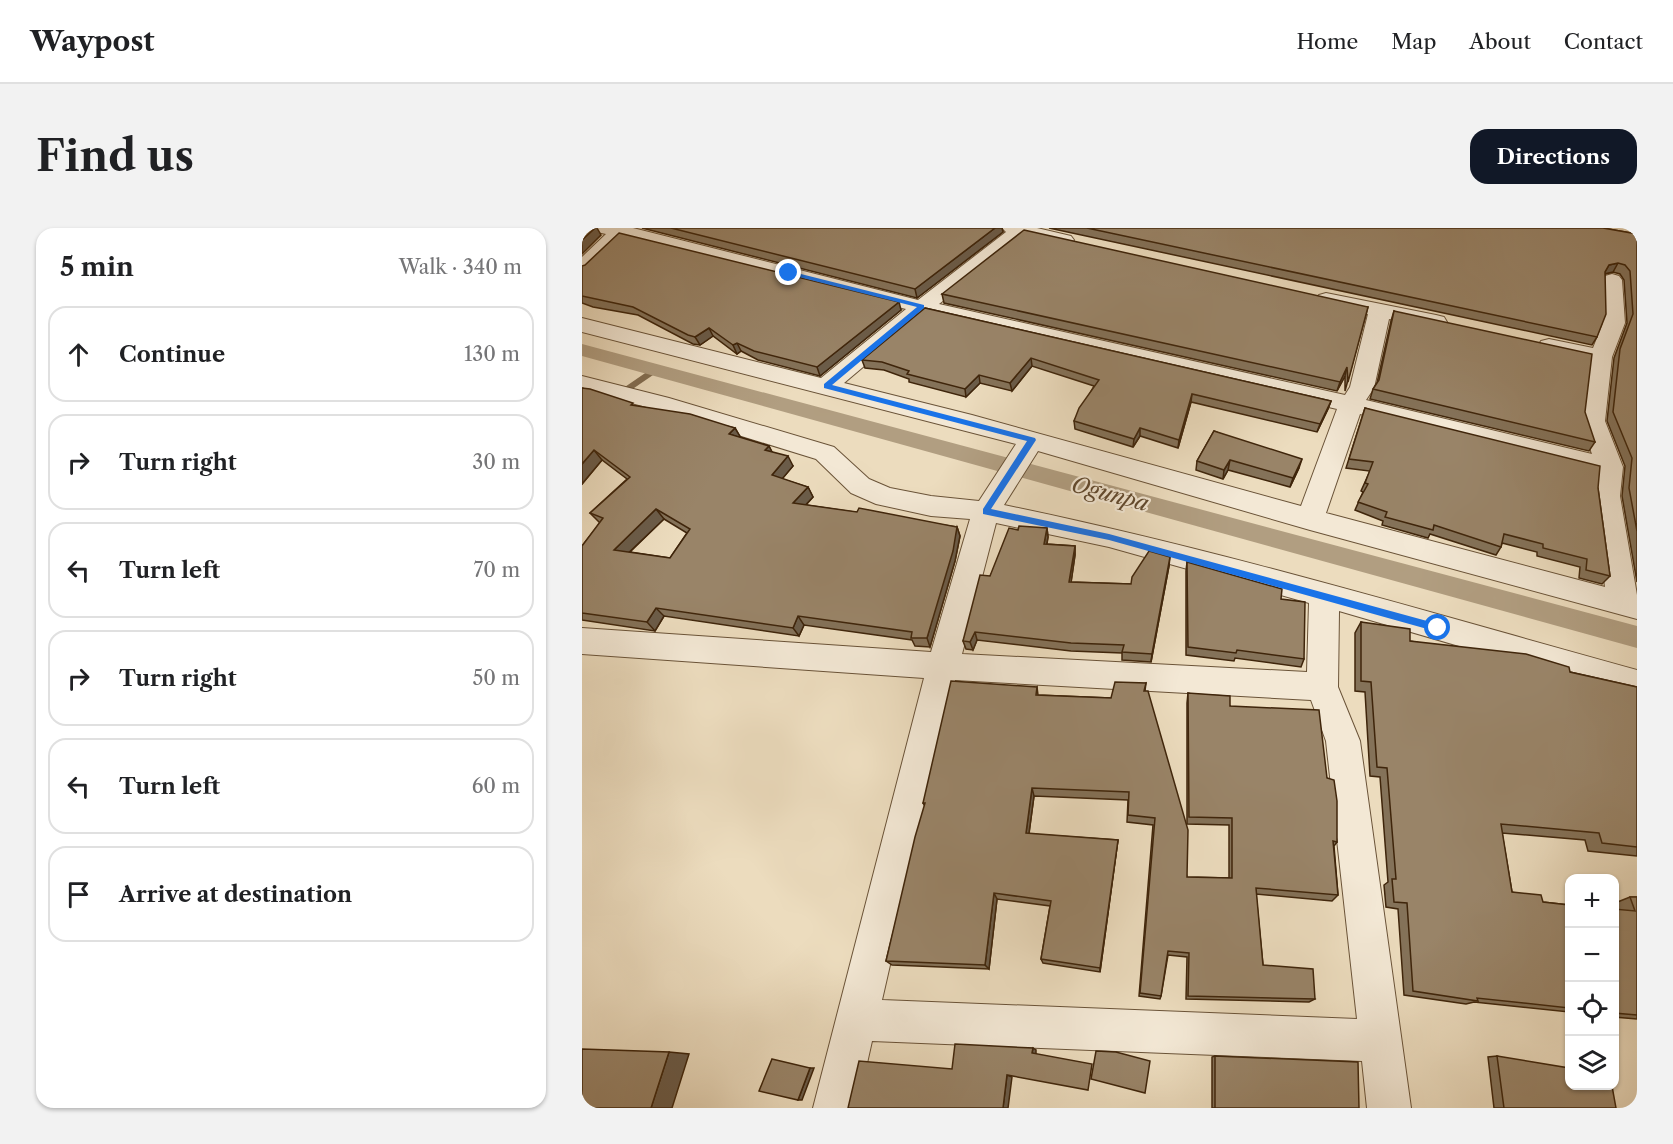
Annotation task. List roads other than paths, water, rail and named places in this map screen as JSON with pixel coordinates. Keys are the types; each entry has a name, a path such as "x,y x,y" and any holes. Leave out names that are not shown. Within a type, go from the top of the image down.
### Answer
{"street":[{"path":"582,268 615,229 922,307 1351,404 1610,467"},
{"path":"826,386 1018,229 1087,245"},
{"path":"582,325 826,386 1029,444 1630,605 1607,496 1610,467 1593,421 1601,357 1614,323 1612,280"},
{"path":"1302,293 1450,325"},
{"path":"1310,520 1351,404 1362,388 1380,310"},
{"path":"1531,342 1601,357"},
{"path":"582,383 661,403 825,453 860,486 885,497 931,506 988,507 1109,537 1637,684"},
{"path":"835,1108 943,666 988,507 1029,444"},
{"path":"1324,596 1322,687 1342,741 1389,1108"},
{"path":"582,641 943,666 1322,687"},
{"path":"856,1020 1380,1041"}],"waterway":[{"name":"Ogunpa","path":"582,350 1637,637"},
{"path":"620,394 655,370"}]}
